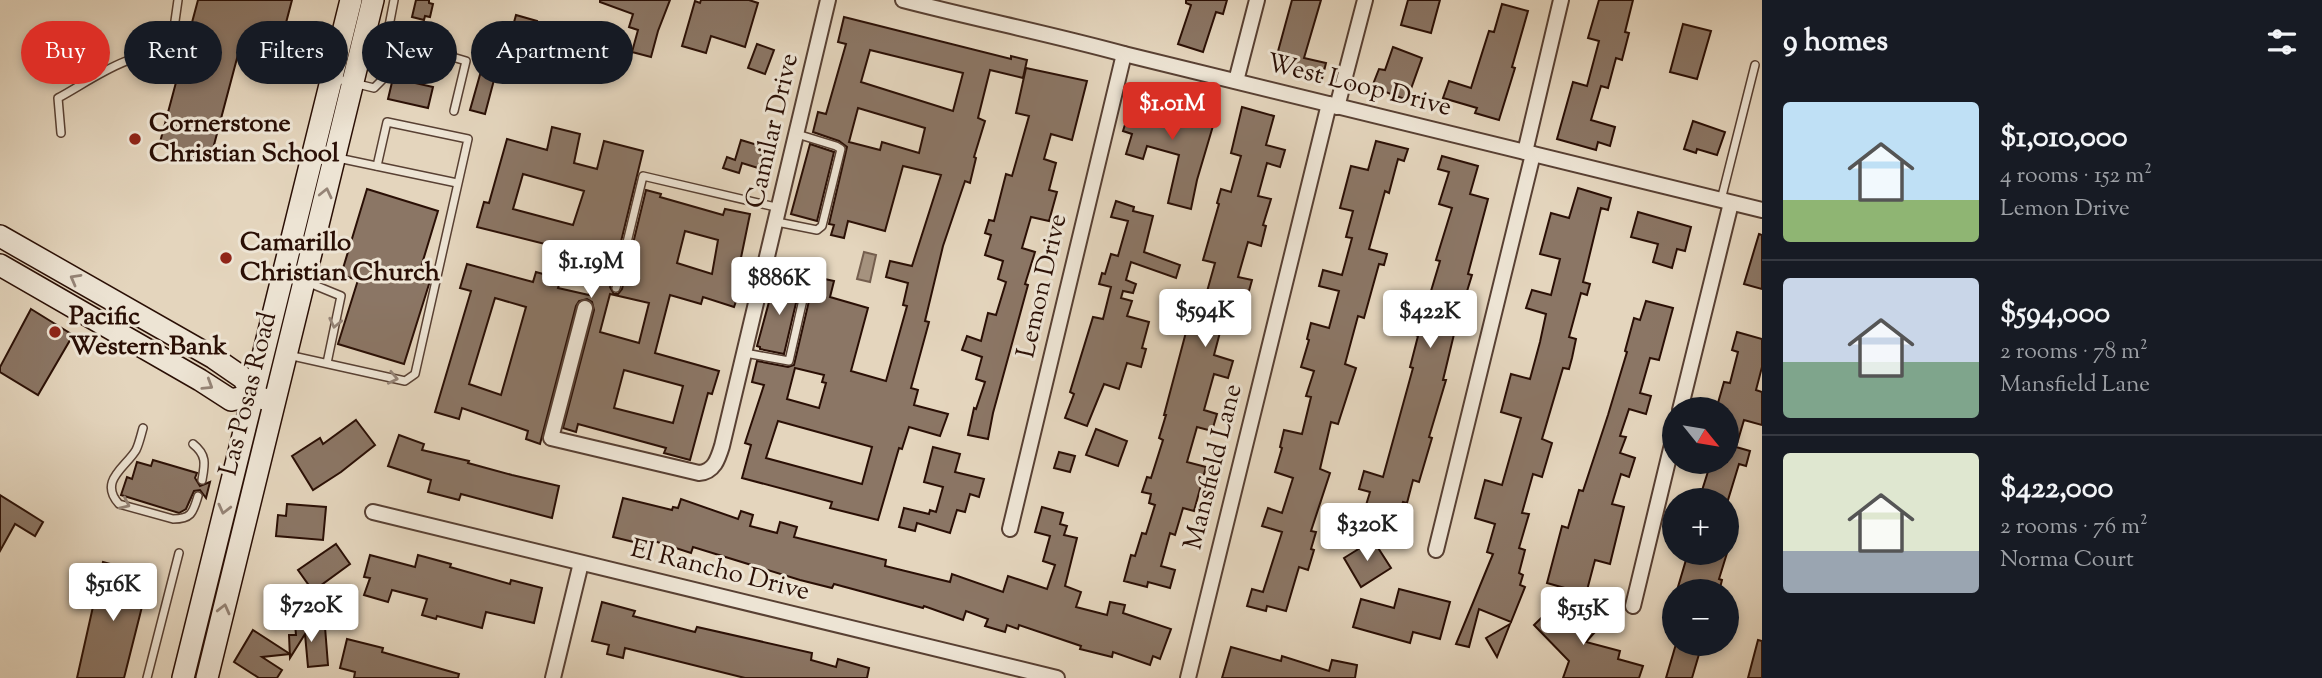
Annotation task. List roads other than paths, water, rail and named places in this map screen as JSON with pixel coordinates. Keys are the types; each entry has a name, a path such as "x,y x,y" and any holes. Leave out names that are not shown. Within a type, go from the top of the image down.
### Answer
{"main road":[{"name":"Las Posas Road","path":"351,0 362,23"},
{"name":"Las Posas Road","path":"367,21 373,0"},
{"name":"Las Posas Road","path":"348,53 362,33"},
{"name":"Las Posas Road","path":"207,678 362,43"},
{"name":"Las Posas Road","path":"183,678 285,273 329,84"},
{"path":"6,240 215,358 243,378 253,396"},
{"path":"0,265 231,400 253,396 276,403"}],"street":[{"name":"Camilar Drive","path":"585,308 551,438 704,473 709,470 717,462 722,446 828,0"},
{"name":"West Loop Drive","path":"903,0 1762,210"},
{"path":"1236,81 1257,0"},
{"name":"Mansfield Lane","path":"1188,678 1333,106 1364,0"},
{"path":"1436,550 1529,153 1561,0"},
{"name":"Lemon Drive","path":"1010,529 1124,54"},
{"path":"1683,397 1726,201"},
{"path":"1633,606 1665,474"},
{"name":"El Rancho Drive","path":"373,512 1057,678"},
{"path":"553,678 581,563"}],"lane":[{"path":"61,134 58,98 134,57 160,54 170,57 178,0"},
{"path":"390,21 394,0"},
{"path":"454,111 466,61 457,58"},
{"path":"1726,201 1755,65"},
{"path":"348,82 374,88 378,84"},
{"path":"287,354 404,381 415,374 468,139 387,122 377,166"},
{"path":"616,288 643,176 779,215 817,230 822,226 841,149 797,134"},
{"path":"313,152 457,183"},
{"path":"0,265 6,240"},
{"path":"745,353 789,361 807,282 765,271"},
{"path":"285,273 341,296 327,363"},
{"path":"144,428 135,451 114,479 111,490 114,498 129,507 182,519 193,513 198,496"},
{"path":"193,444 202,451 206,462 202,480"},
{"path":"147,678 179,554"}],"place":[{"name":"Cornerstone Christian School","path":"135,139"},
{"name":"Camarillo Christian Church","path":"226,258"},
{"name":"Pacific Western Bank","path":"55,332"}]}
